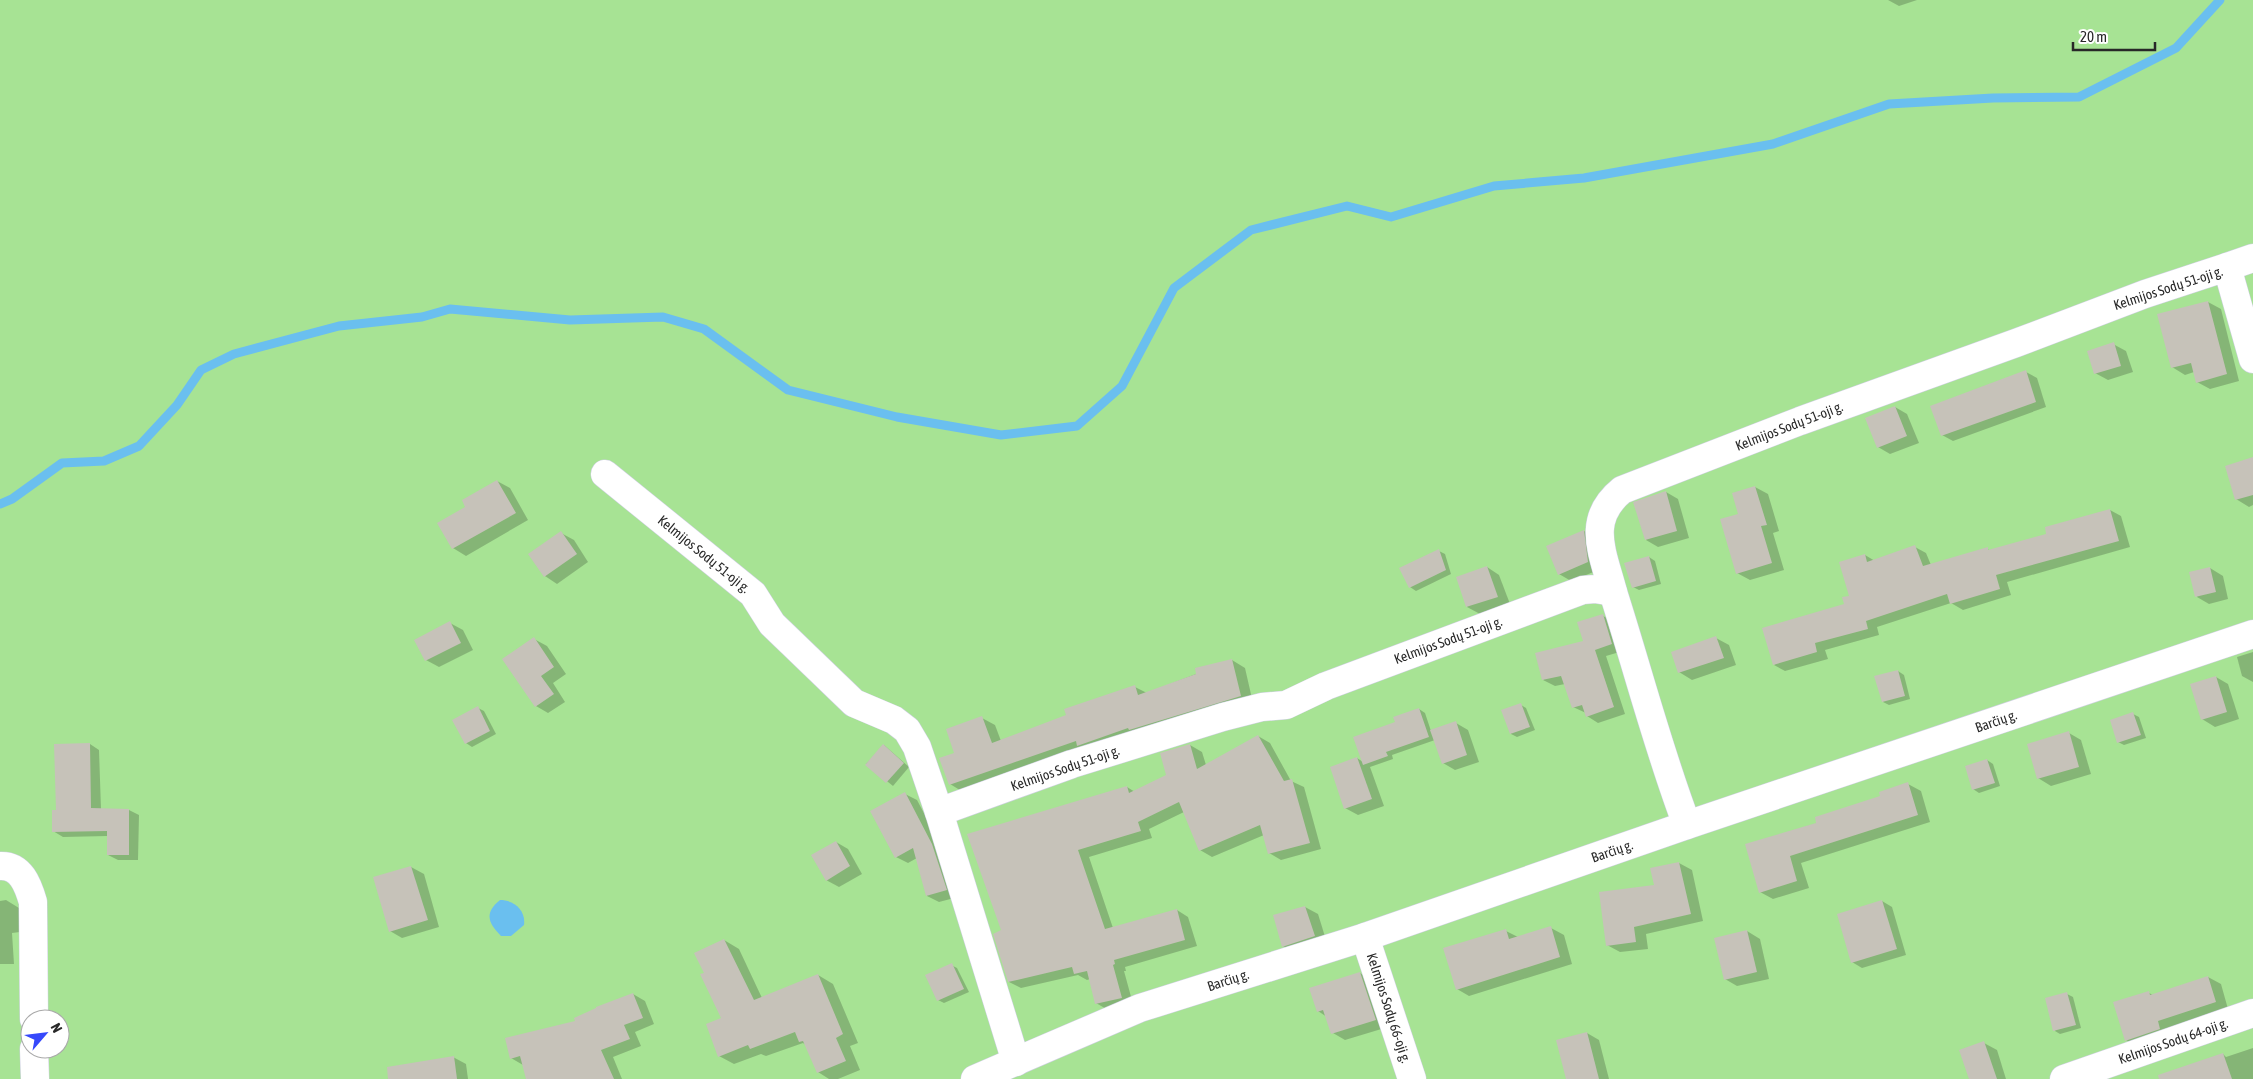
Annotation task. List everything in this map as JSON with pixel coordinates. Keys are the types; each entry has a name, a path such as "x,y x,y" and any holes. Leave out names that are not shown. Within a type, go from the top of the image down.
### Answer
{"street":[{"path":"2227,267 2253,258"},
{"name":"Kelmijos Sodų 51-oji g.","path":"605,474 753,594 772,624 854,703 894,720 907,730 917,747 939,812 1072,764 1223,716 1262,707 1286,705 1326,686 1582,590 1595,589 1613,592 1602,552 1599,528 1602,513 1611,498 1622,490 1800,421 2145,294 2227,267 2253,359"},
{"path":"1613,592 1644,688 1669,778 1687,825"},
{"name":"Barčių g.","path":"976,1079 1140,1008 1365,937 1687,825 2253,634"},
{"path":"939,812 1016,1062"},
{"path":"0,866 17,870 27,883 32,902 34,1009"},
{"name":"Kelmijos Sodų 66-oji g.","path":"1365,937 1412,1079"},
{"name":"Kelmijos Sodų 64-oji g.","path":"2064,1079 2253,1013"},
{"path":"34,1059 34,1079"}],"green space":[{"path":"0,0 2253,0 2253,1079 0,1079"}],"water":[{"path":"500,900 514,904 521,910 523,915 524,925 511,936 501,936 491,922 490,914 492,909"}],"building":[{"path":"2208,301 2227,374 2196,383 2191,363 2171,368 2157,314"},
{"path":"2114,342 2121,366 2094,374 2087,351"},
{"path":"2026,370 2036,402 1941,436 1930,406"},
{"path":"1895,406 1907,436 1877,448 1865,418"},
{"path":"2253,457 2253,495 2235,500 2225,466"},
{"path":"497,480 516,513 452,549 437,523 465,507 462,500"},
{"path":"1755,486 1767,525 1761,526 1772,563 1736,574 1720,519 1738,514 1732,493"},
{"path":"1666,491 1677,531 1645,540 1633,502"},
{"path":"2110,509 2119,541 1996,575 2000,589 1950,604 1947,594 1866,621 1868,629 1815,643 1817,652 1773,665 1762,628 1844,604 1842,597 1849,596 1839,562 1865,554 1867,562 1915,545 1923,566 1988,547 1988,550 2046,534 2045,527"},
{"path":"1584,530 1588,562 1558,575 1546,546"},
{"path":"561,531 577,554 544,577 528,554"},
{"path":"1439,549 1446,570 1409,588 1399,568"},
{"path":"1649,556 1656,581 1632,588 1624,563"},
{"path":"1487,566 1498,597 1466,607 1456,577"},
{"path":"2210,567 2216,592 2195,597 2189,572"},
{"path":"1603,614 1612,644 1595,650 1614,707 1586,717 1582,705 1572,708 1561,676 1542,680 1535,653 1583,641 1577,622"},
{"path":"450,621 461,643 425,661 414,640"},
{"path":"1716,636 1724,658 1678,673 1671,652"},
{"path":"534,637 554,667 541,676 554,694 535,707 502,659"},
{"path":"1232,659 1241,696 1129,730 1128,728 1077,746 1076,741 949,785 939,758 954,753 946,729 982,716 992,743 1066,715 1064,709 1135,685 1138,695 1196,674 1195,668"},
{"path":"1898,670 1905,696 1882,702 1874,676"},
{"path":"2216,676 2227,712 2201,720 2190,684"},
{"path":"1521,703 1530,727 1510,734 1501,710"},
{"path":"478,706 490,731 465,744 452,720"},
{"path":"1419,708 1429,737 1386,752 1388,756 1363,765 1353,737 1395,722 1393,717"},
{"path":"2133,712 2141,735 2117,743 2110,720"},
{"path":"1456,721 1467,755 1442,764 1430,730"},
{"path":"2069,731 2079,767 2037,779 2027,744"},
{"path":"1258,735 1284,781 1292,779 1310,843 1268,854 1260,825 1199,851 1179,802 1138,822 1141,831 1078,850 1105,929 1177,909 1185,940 1114,960 1115,964 1113,965 1122,998 1095,1004 1087,971 1074,974 1072,967 1008,982 993,934 1001,930 967,834 1127,786 1129,793 1166,775 1160,753 1190,744 1197,769"},
{"path":"90,743 91,808 129,809 129,855 107,855 107,831 52,832 52,810 56,810 54,744"},
{"path":"883,744 904,763 886,783 865,765"},
{"path":"1357,757 1372,799 1344,809 1330,767"},
{"path":"1987,759 1995,783 1972,790 1965,766"},
{"path":"1908,782 1918,815 1790,856 1797,881 1759,893 1745,844 1816,823 1815,817 1880,796 1879,792"},
{"path":"905,792 932,844 947,890 926,896 913,848 895,858 870,811"},
{"path":"836,841 850,866 826,881 811,855"},
{"path":"1679,862 1691,914 1634,927 1636,942 1606,946 1599,892 1654,885 1650,868"},
{"path":"411,866 428,920 389,932 373,877"},
{"path":"1882,900 1897,949 1851,963 1837,914"},
{"path":"1305,906 1315,936 1282,947 1273,915"},
{"path":"1551,926 1560,957 1456,990 1443,948 1506,929 1509,939"},
{"path":"1747,930 1757,972 1724,980 1714,938"},
{"path":"724,939 754,1000 818,974 843,1034 836,1038 846,1061 817,1073 803,1041 799,1042 795,1032 750,1049 748,1045 718,1057 706,1024 721,1018 700,974 704,973 694,953"},
{"path":"952,963 964,989 937,1001 925,975"},
{"path":"1360,972 1376,1020 1331,1034 1323,1010 1317,1012 1309,988"},
{"path":"2208,976 2216,1002 2158,1021 2160,1029 2125,1041 2113,1002 2149,991 2150,995"},
{"path":"2067,992 2076,1025 2053,1031 2045,998"},
{"path":"633,993 643,1018 624,1025 630,1039 601,1050 614,1079 526,1079 520,1056 510,1059 505,1038 575,1021 574,1018 596,1007"},
{"path":"1587,1032 1599,1079 1566,1079 1556,1040"},
{"path":"1984,1041 1997,1079 1969,1079 1959,1050"},
{"path":"2223,1053 2232,1079 2159,1079 2158,1075"},
{"path":"454,1056 457,1079 388,1079 387,1067"}],"waterway":[{"path":"0,504 12,499 62,463 104,461 139,446 177,405 201,370 234,354 339,326 422,317 450,309 570,320 663,317 704,329 788,390 897,417 1001,435 1077,426 1122,386 1174,288 1251,230 1347,206 1391,217 1494,186 1584,178 1773,144 1889,104 1993,98 2079,97 2176,48 2220,0"}]}
